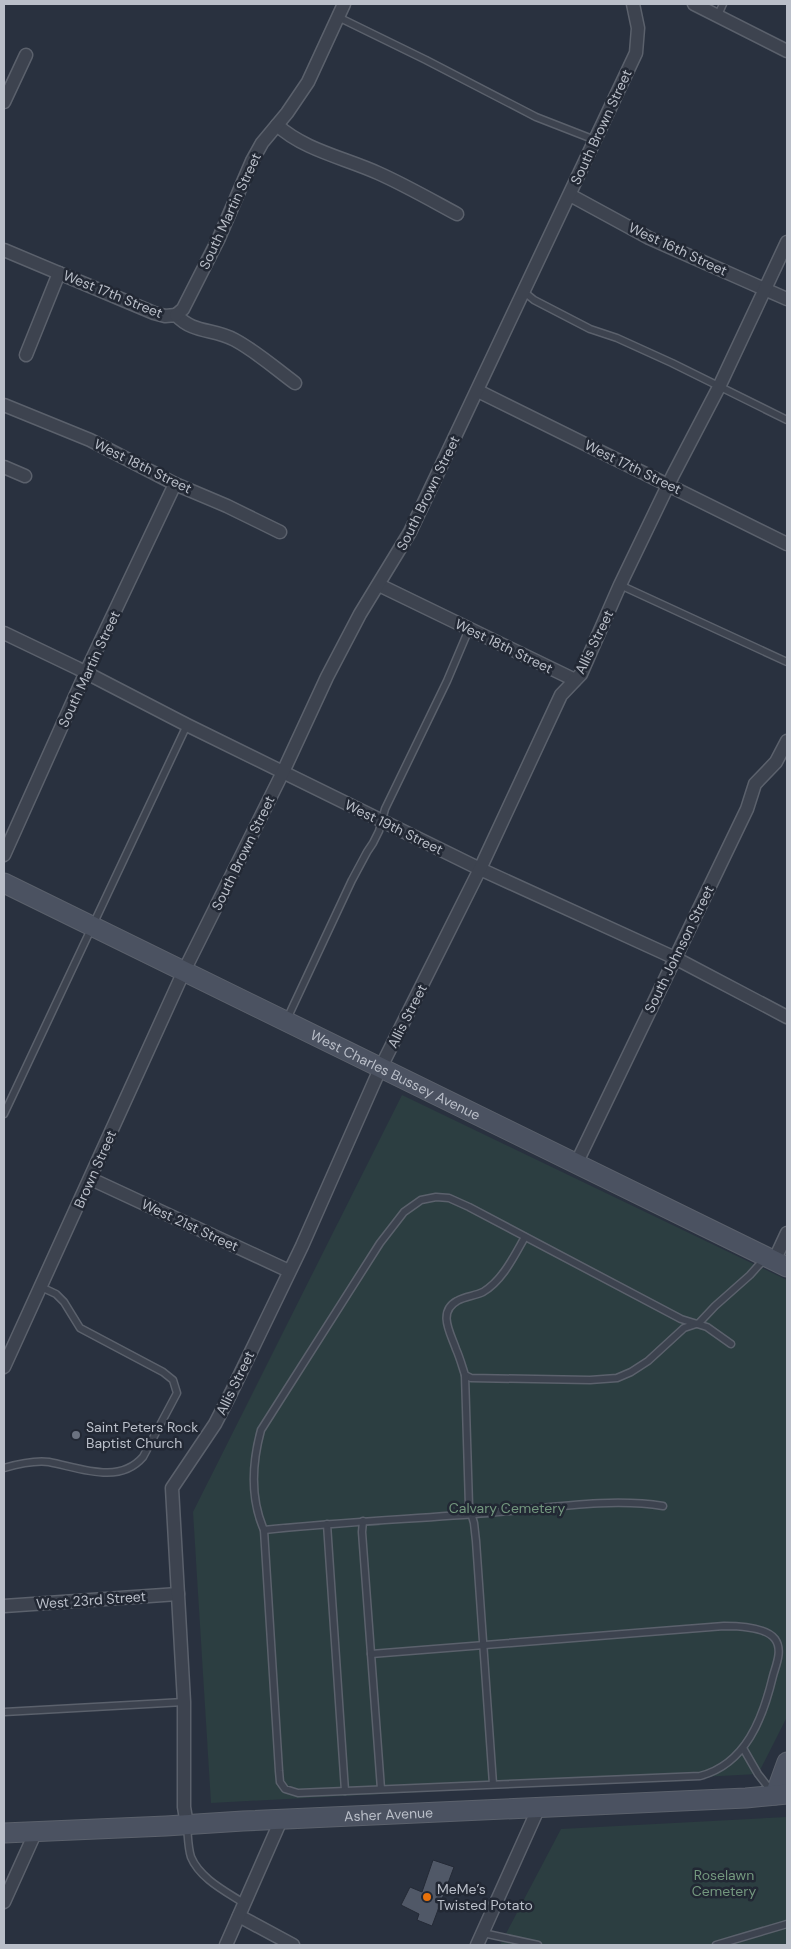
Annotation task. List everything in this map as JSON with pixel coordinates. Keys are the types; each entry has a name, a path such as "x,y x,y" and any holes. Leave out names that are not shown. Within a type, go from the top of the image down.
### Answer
{"street":[{"name":"South Martin Street","path":"176,315 183,308 218,238 252,161 262,143 287,113 308,82 344,4"},
{"name":"South Brown Street","path":"184,971 283,772 327,677 360,614 379,586 410,532 478,392 636,53 638,28 633,4"},
{"path":"694,4 720,9 787,51"},
{"path":"4,102 26,55"},
{"path":"277,125 286,134 310,146 378,173 457,214"},
{"name":"West 16th Street","path":"570,195 649,238 787,299"},
{"name":"Allis Street","path":"187,1825 184,1807 184,1702 172,1488 215,1424 289,1271 354,1131 380,1069 480,869 561,695 581,674 589,658 620,585 668,484 719,387 787,242"},
{"name":"West 17th Street","path":"4,250 154,313 165,316 176,315 189,327 223,334 238,341 295,383"},
{"path":"26,355 59,272"},
{"name":"West 17th Street","path":"478,392 787,544"},
{"name":"West 18th Street","path":"4,405 90,440 175,484 227,506 280,532"},
{"path":"4,467 25,476"},
{"name":"South Martin Street","path":"4,854 86,672 175,484"},
{"name":"West 18th Street","path":"379,586 575,680"},
{"name":"West 19th Street","path":"4,633 480,869 675,958 787,1017"},
{"name":"South Johnson Street","path":"577,1162 747,809 755,784 776,762 787,741"},
{"name":"West Charles Bussey Avenue","path":"4,883 380,1069 577,1162 781,1264"},
{"name":"Brown Street","path":"4,1364 91,1179 184,971"},
{"name":"West 21st Street","path":"91,1179 289,1271"},
{"path":"781,1264 787,1233"},
{"name":"West 23rd Street","path":"4,1606 178,1594"},
{"path":"781,1795 787,1762"},
{"name":"Asher Avenue","path":"4,1833 781,1795"},
{"path":"477,1945 539,1807"},
{"path":"226,1945 281,1820"},
{"path":"4,1902 36,1832"},
{"path":"239,1916 293,1945"}],"lane":[{"path":"338,17 528,114 595,140"},
{"path":"524,291 534,300 590,329 617,338 648,352 787,420"},
{"path":"620,585 787,662"},
{"path":"286,1022 352,880 373,843 385,809 447,681 469,629"},
{"path":"4,1114 187,725"},
{"path":"371,1654 724,1626 743,1626 762,1631 773,1636 779,1649 766,1704 758,1726 743,1748 720,1768 700,1776 298,1793 285,1789 280,1782 274,1718 264,1530 259,1518 254,1473 255,1452 261,1430 380,1243 404,1212 421,1200 436,1197 448,1198 469,1207 681,1319 698,1323 731,1344"},
{"path":"493,1784 476,1541 469,1506 465,1375 447,1328 446,1319 448,1310 456,1301 482,1292 492,1285 506,1269 525,1237"},
{"path":"465,1375 470,1378 590,1380 617,1378 631,1372 648,1360 684,1328 698,1323 762,1262 781,1264"},
{"path":"4,1468 31,1462 48,1462 96,1473 115,1472 136,1465 143,1457 177,1392 173,1380 163,1372 80,1328 64,1302 56,1294 40,1287"},
{"path":"264,1530 609,1503 663,1506"},
{"path":"363,1521 362,1532 381,1789"},
{"path":"327,1524 345,1791"},
{"path":"4,1712 184,1702"},
{"path":"743,1748 758,1774 781,1795"},
{"path":"187,1825 191,1857 197,1868 213,1882 245,1904"},
{"path":"716,1945 787,1924"},
{"path":"483,1933 538,1945"}],"green space":[{"name":"Calvary Cemetery","path":"402,1095 787,1280 787,1717 758,1774 211,1803 193,1512"},
{"name":"Roselawn Cemetery","path":"787,1817 787,1945 500,1945 561,1829"}],"building":[{"path":"433,1860 454,1867 432,1926 417,1920 419,1914 401,1905 410,1887 422,1892"}],"place":[{"name":"Saint Peters Rock Baptist Church","path":"76,1435"},
{"name":"MeMe’s Twisted Potato","path":"427,1897"}]}
